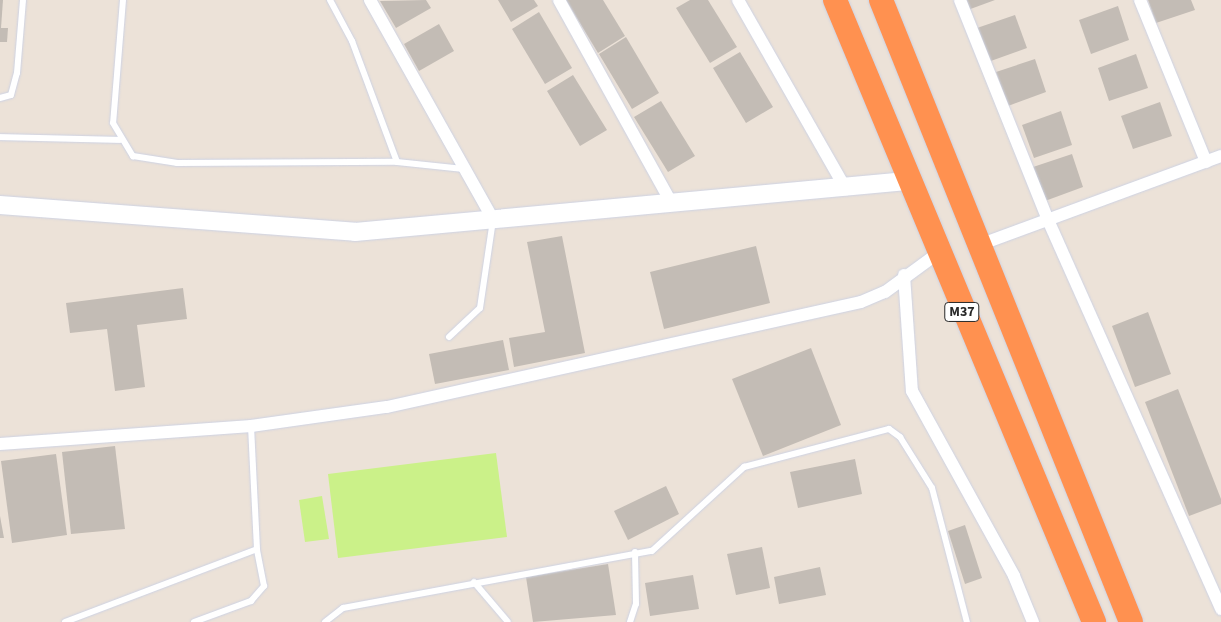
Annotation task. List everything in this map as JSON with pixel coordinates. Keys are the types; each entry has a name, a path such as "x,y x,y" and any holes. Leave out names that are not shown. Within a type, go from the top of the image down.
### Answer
{"highway":[{"name":"M37","path":"835,0 907,182 1094,622"},
{"name":"M37","path":"881,0 1130,622"}],"street":[{"path":"370,0 494,219"},
{"path":"559,0 670,200"},
{"path":"738,0 846,189"},
{"path":"960,0 1048,220 1221,609"},
{"path":"1140,0 1206,162"},
{"path":"979,245 1221,156"},
{"path":"0,206 356,232 494,219 589,214 670,200 846,189 907,182"},
{"path":"0,444 251,426 387,406 861,302 885,292 904,275 937,254"},
{"path":"904,275 912,391 1014,576 1033,622"}],"lane":[{"path":"0,98 11,96 17,73 22,0"},
{"path":"123,0 113,123 120,140 133,156 177,163 397,162 466,169"},
{"path":"330,0 352,41 397,162"},
{"path":"0,137 120,140"},
{"path":"449,338 480,308 494,219"},
{"path":"194,622 251,601 264,586 257,549 251,426"},
{"path":"326,622 343,608 635,552 652,551 744,466 889,430 900,436 932,488 967,622"},
{"path":"65,622 257,549"},
{"path":"630,622 636,604 635,552"},
{"path":"474,582 508,622"}],"green space":[{"path":"496,453 507,537 338,558 328,474"},
{"path":"322,496 329,539 305,542 299,500"}],"building":[{"path":"0,0 3,0 1,28 0,28"},
{"path":"426,0 431,8 396,28 380,1"},
{"path":"498,0 534,0 538,6 511,22"},
{"path":"566,0 603,0 625,36 598,53"},
{"path":"690,0 708,0 737,47 710,63 676,8"},
{"path":"961,0 995,0 965,11"},
{"path":"1148,0 1191,0 1195,10 1156,23"},
{"path":"1118,6 1129,40 1091,54 1079,20"},
{"path":"539,12 572,68 545,84 512,29"},
{"path":"1015,15 1027,48 988,62 977,28"},
{"path":"439,24 454,51 419,71 404,44"},
{"path":"0,28 8,28 7,42 0,42"},
{"path":"626,37 659,93 632,109 599,54"},
{"path":"740,52 773,107 746,123 713,68"},
{"path":"1136,54 1148,88 1109,101 1098,68"},
{"path":"1035,59 1046,92 1008,106 996,72"},
{"path":"573,75 607,130 580,146 547,91"},
{"path":"661,101 695,156 668,172 634,117"},
{"path":"1160,102 1172,136 1133,149 1121,116"},
{"path":"1061,111 1072,145 1034,158 1022,125"},
{"path":"1072,154 1083,187 1045,201 1033,167"},
{"path":"562,236 585,353 514,367 509,338 545,332 527,242"},
{"path":"756,246 770,303 664,329 650,272"},
{"path":"183,288 187,319 137,325 145,387 115,391 107,329 70,333 66,303"},
{"path":"1148,312 1171,374 1135,387 1112,326"},
{"path":"503,340 509,370 435,384 429,354"},
{"path":"811,348 841,425 763,456 732,379"},
{"path":"1178,389 1221,499 1221,504 1189,516 1145,402"},
{"path":"115,446 125,529 71,534 62,452"},
{"path":"56,454 67,535 12,543 1,461"},
{"path":"855,459 862,494 798,508 790,472"},
{"path":"666,486 679,514 628,540 614,511"},
{"path":"0,516 4,538 0,538"},
{"path":"965,525 982,578 965,584 948,531"},
{"path":"762,547 770,588 736,595 727,554"},
{"path":"608,564 616,615 533,622 526,577"},
{"path":"820,567 826,595 779,604 774,577"},
{"path":"693,575 699,609 650,616 645,583"}]}
